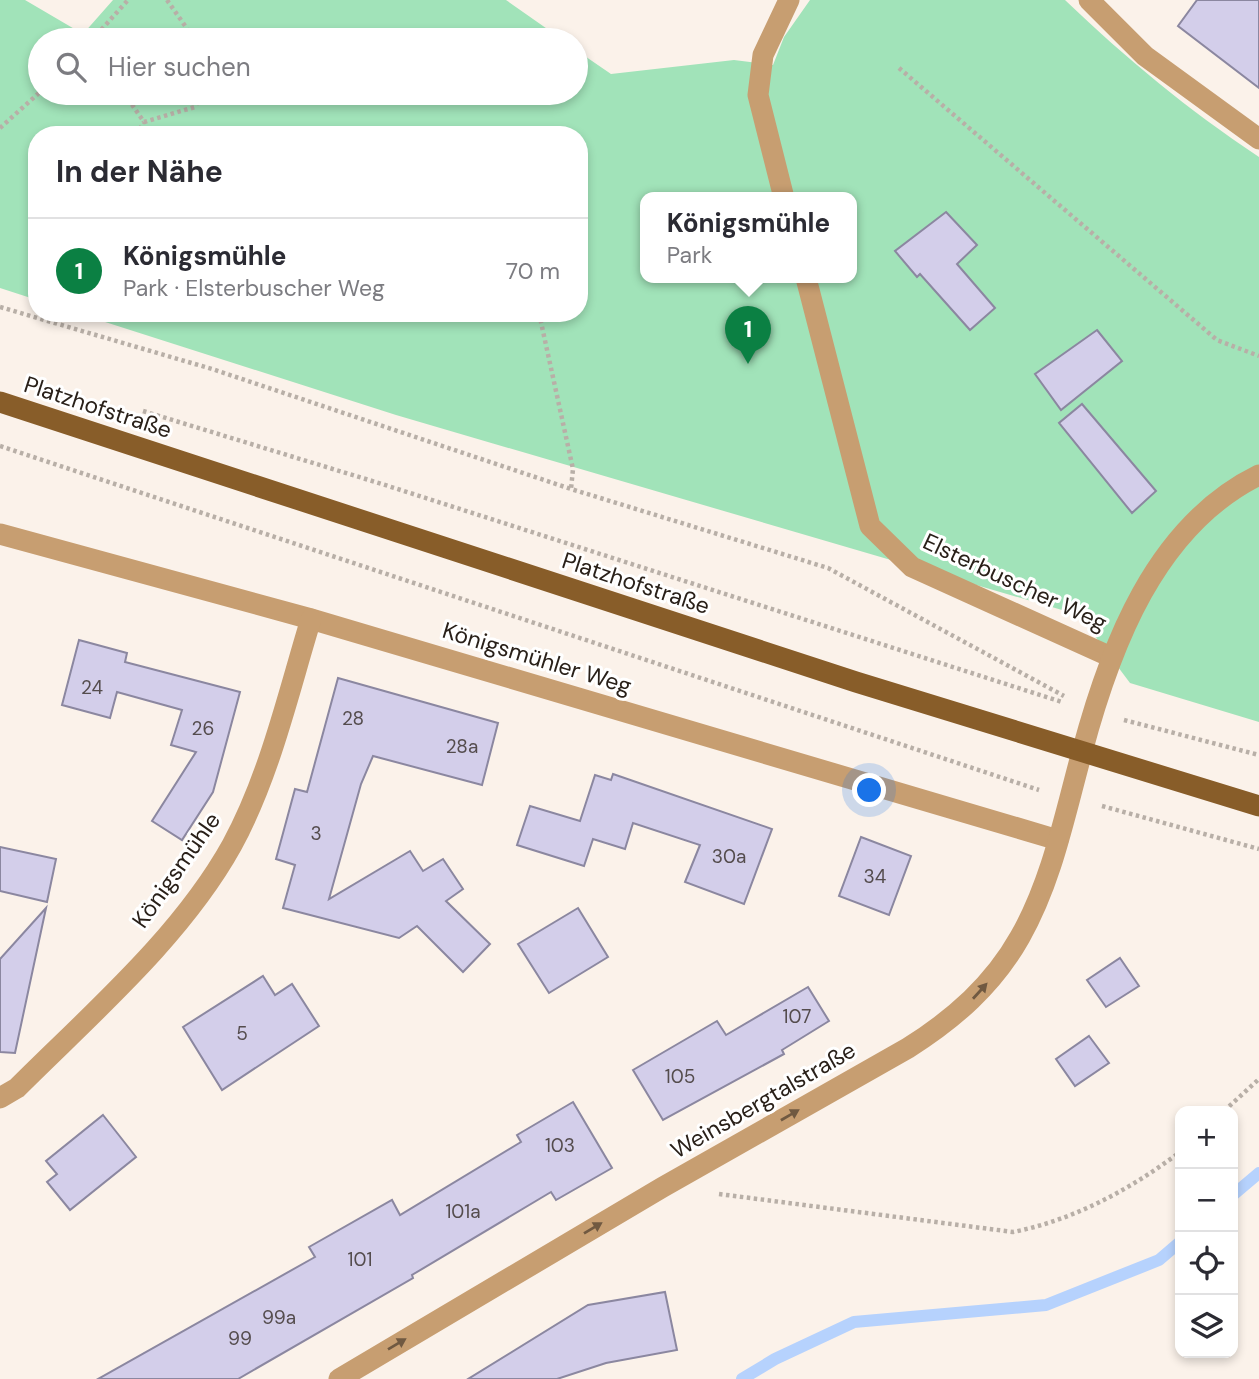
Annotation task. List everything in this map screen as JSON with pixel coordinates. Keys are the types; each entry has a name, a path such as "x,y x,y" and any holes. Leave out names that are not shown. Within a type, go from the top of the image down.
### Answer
{"main road":[{"name":"Platzhofstraße","path":"0,402 817,669 1259,806"}],"street":[{"path":"783,192 758,95 763,55 789,0"},
{"path":"1089,0 1145,56 1259,139"},
{"name":"Elsterbuscher Weg","path":"807,283 870,526 912,567 1111,657"},
{"name":"Weinsbergtalstraße","path":"338,1379 943,1026 998,971 1020,938 1045,882 1111,657 1149,579 1187,528 1228,493 1259,475"},
{"name":"Königsmühler Weg","path":"0,534 311,619 1058,840"},
{"name":"Königsmühle","path":"0,1098 17,1088 158,944 231,845 262,778 311,619"}],"path":[{"path":"103,28 128,0"},
{"path":"167,0 187,28"},
{"path":"899,68 1217,340 1259,356"},
{"path":"0,128 28,103"},
{"path":"132,105 144,122"},
{"path":"142,126 144,122 196,105"},
{"path":"0,307 28,315"},
{"path":"51,322 212,369 571,489 828,568 1093,712"},
{"path":"541,322 573,469 571,489"},
{"path":"137,409 382,484 1093,712 1259,755"},
{"path":"0,446 1026,786 1259,849"},
{"path":"1229,1106 1259,1079"},
{"path":"717,1194 1013,1232 1041,1227 1074,1214 1122,1190 1175,1155"}],"green space":[{"path":"0,0 25,0 73,28 28,28 28,105 588,105 588,58 611,74 734,60 773,65 784,37 810,0 1065,0 1159,83 1259,157 1259,722 1130,683 1079,615 396,415 105,322 588,322 588,126 28,126 28,297 0,288"},
{"path":"113,0 506,0 546,28 88,28"}],"building":[{"path":"1197,0 1259,0 1259,88 1178,26"},
{"path":"946,212 977,245 957,264 995,308 970,330 920,274 917,277 895,251"},
{"path":"1097,330 1122,361 1061,410 1035,374"},
{"path":"1082,404 1156,491 1132,513 1059,423"},
{"path":"79,640 127,653 125,662 240,692 213,792 182,840 152,821 196,752 171,745 182,710 117,692 110,718 62,705"},
{"path":"338,678 498,723 482,785 373,756 361,784 329,899 410,851 423,871 443,859 463,889 446,901 490,944 463,972 417,926 399,938 283,908 295,865 276,859 295,789 307,792"},
{"path":"613,774 772,829 744,904 685,882 700,845 633,823 625,849 593,839 584,866 517,845 530,806 580,821 595,775 611,780"},
{"path":"861,837 911,856 889,915 839,896"},
{"path":"0,847 56,859 47,902 0,891"},
{"path":"46,908 15,1053 0,1052 0,959"},
{"path":"578,908 608,957 549,993 518,944"},
{"path":"1120,958 1139,986 1106,1007 1087,980"},
{"path":"263,976 275,995 292,984 319,1026 222,1090 183,1027"},
{"path":"808,987 829,1021 782,1050 784,1054 663,1120 633,1070 717,1021 726,1035"},
{"path":"1089,1036 1109,1063 1075,1086 1056,1059"},
{"path":"573,1102 612,1168 556,1200 551,1192 412,1275 413,1278 238,1379 98,1379 315,1257 309,1247 392,1200 400,1215 521,1142 517,1135"},
{"path":"103,1115 136,1157 70,1210 47,1182 57,1174 46,1161"},
{"path":"665,1292 677,1350 606,1363 557,1379 468,1379 588,1305"}],"waterway":[{"path":"1238,1191 1259,1173"},
{"path":"742,1379 775,1359 854,1322 1046,1305 1159,1260 1175,1246"}],"place":[{"name":"Königsmühle","path":"748,364"}]}
